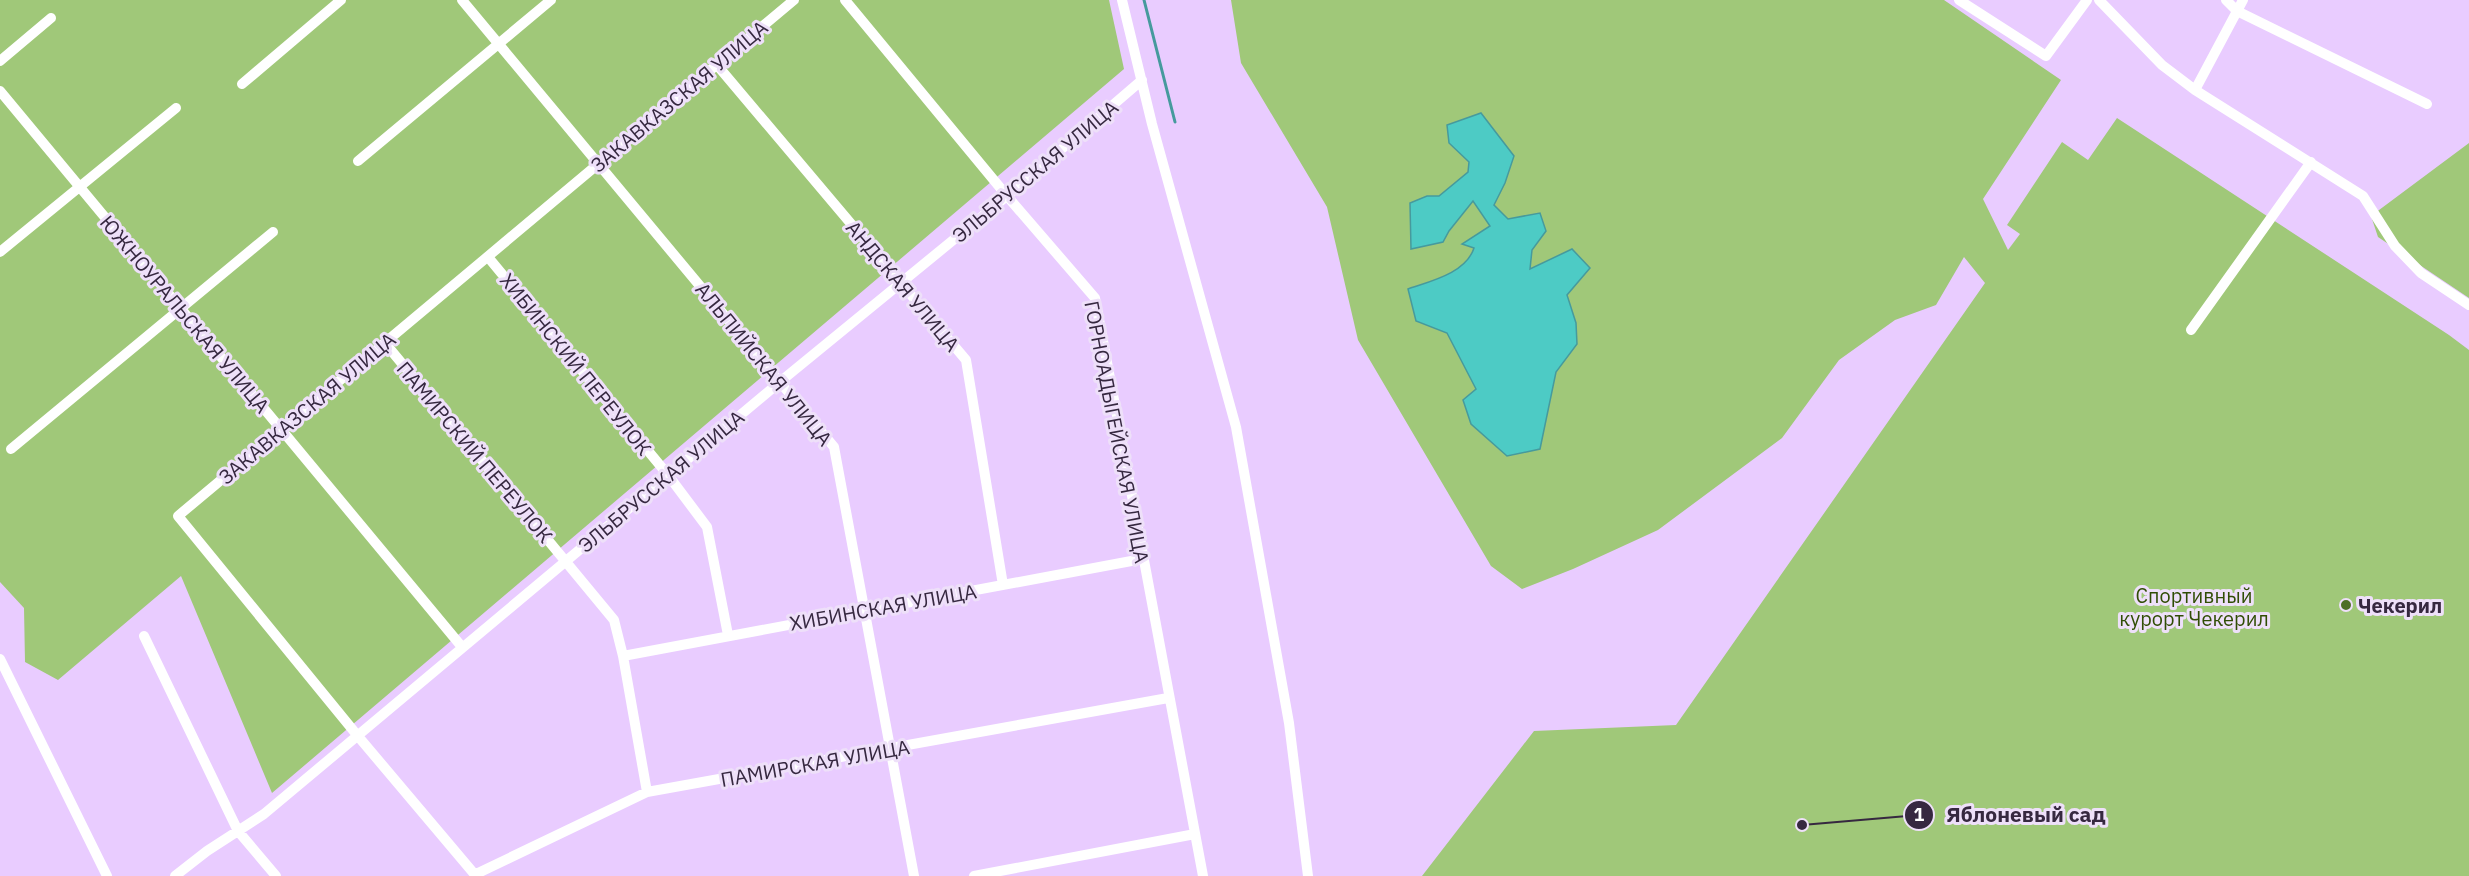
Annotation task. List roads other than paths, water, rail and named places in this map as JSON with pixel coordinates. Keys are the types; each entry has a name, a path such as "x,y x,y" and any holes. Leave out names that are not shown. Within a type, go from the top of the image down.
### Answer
{"street":[{"path":"242,84 341,0"},
{"name":"АЛЬПИЙСКАЯ УЛИЦА","path":"462,0 834,447 914,876"},
{"path":"358,161 551,0"},
{"name":"ЗАКАВКАЗСКАЯ УЛИЦА","path":"476,875 357,735 178,516 794,0"},
{"name":"ГОРНОАДЫГЕЙСКАЯ УЛИЦА","path":"844,0 1095,298 1203,876"},
{"path":"1122,0 1152,124 1236,427 1289,723 1308,876"},
{"path":"1959,0 2046,56 2087,0"},
{"path":"2099,0 2163,64 2195,90 2363,196 2395,246 2421,273 2469,305"},
{"path":"2226,0 2237,11 2427,104"},
{"path":"2195,90 2243,0"},
{"path":"0,61 51,18"},
{"name":"АНДСКАЯ УЛИЦА","path":"717,64 966,360 1004,585"},
{"name":"ЭЛЬБРУССКАЯ УЛИЦА","path":"175,876 207,851 264,814 781,381 1007,196 1142,80"},
{"name":"ЮЖНОУРАЛЬСКАЯ УЛИЦА","path":"0,91 462,647"},
{"path":"0,252 176,108"},
{"path":"2191,330 2311,162"},
{"path":"11,449 273,232"},
{"name":"ХИБИНСКИЙ ПЕРЕУЛОК","path":"488,257 668,475 707,527 728,635"},
{"name":"ПАМИРСКИЙ ПЕРЕУЛОК","path":"385,343 614,620 623,656 648,792"},
{"name":"ХИБИНСКАЯ УЛИЦА","path":"623,656 1142,559"},
{"path":"144,636 238,831 276,876"},
{"path":"0,659 107,876"},
{"name":"ПАМИРСКАЯ УЛИЦА","path":"476,875 648,792 891,750 1168,698"},
{"path":"974,876 1195,834"}],"waterway":[{"path":"1144,0 1175,122"}],"place":[{"name":"Чекерил","path":"2346,605"},
{"name":"Яблоневый сад","path":"1802,825"}],"park label":[{"name":"Спортивный курорт Чекерил","path":"2194,606"}]}
